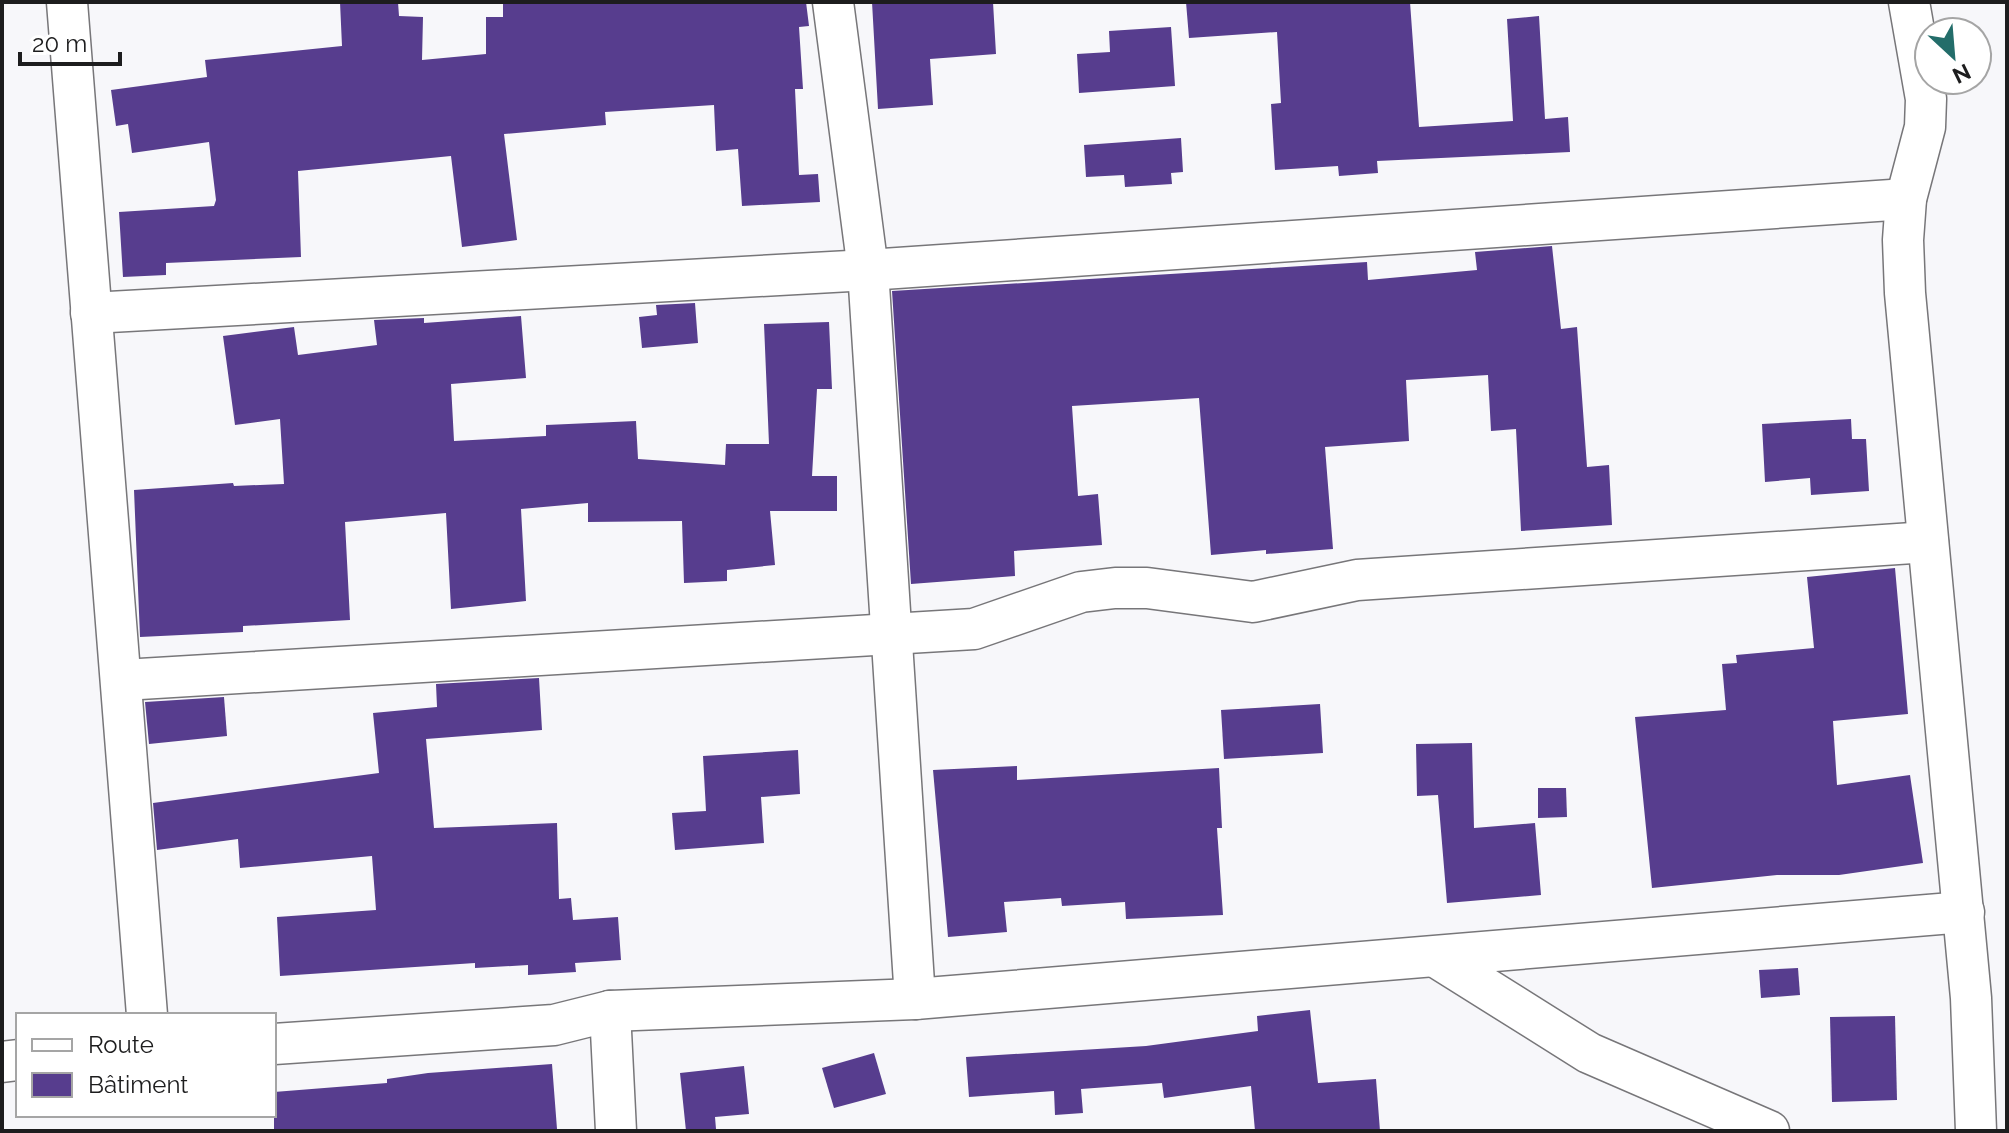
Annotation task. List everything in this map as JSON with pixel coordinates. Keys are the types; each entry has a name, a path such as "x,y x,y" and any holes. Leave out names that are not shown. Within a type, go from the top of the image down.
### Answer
{"street":[{"path":"67,2 123,680 147,1013"},
{"path":"833,2 868,270 915,999"},
{"path":"1909,2 1926,99 1925,127 1906,199 1903,240 1905,293 1964,912 1976,1131"},
{"path":"91,313 868,270 1906,199"},
{"path":"123,680 974,629 1081,592 1115,588 1147,588 1253,602 1357,580 1928,542"},
{"path":"276,1044 554,1025 610,1011 915,999 1964,912"},
{"path":"1436,957 1589,1053 1769,1131"},
{"path":"610,1011 616,1131"}],"building":[{"path":"340,2 398,2 399,16 423,17 422,60 486,54 486,17 503,17 503,2 806,2 809,26 799,27 803,89 795,89 799,175 818,174 820,202 742,206 738,149 716,151 714,105 605,112 606,125 504,134 517,240 462,247 451,156 298,171 301,257 166,263 166,275 123,277 119,212 214,206 216,200 209,142 132,153 128,124 116,126 111,90 207,77 205,60 342,46"},
{"path":"872,2 993,2 996,54 930,59 933,105 878,109"},
{"path":"1186,2 1410,2 1419,127 1513,121 1507,19 1539,16 1545,119 1568,117 1570,152 1377,161 1378,173 1339,176 1338,166 1275,170 1271,104 1281,103 1277,32 1189,38"},
{"path":"1171,27 1175,86 1079,93 1077,54 1110,52 1109,31"},
{"path":"1181,138 1183,172 1171,173 1172,184 1125,187 1124,175 1086,177 1084,145"},
{"path":"1552,246 1561,329 1577,327 1587,467 1609,465 1612,525 1521,531 1516,429 1491,431 1488,375 1406,380 1409,441 1325,447 1333,549 1266,554 1266,550 1211,555 1199,398 1072,406 1078,496 1098,494 1102,545 1014,551 1015,576 911,584 892,291 1367,262 1368,280 1477,270 1475,252"},
{"path":"695,303 698,343 642,348 639,317 657,315 656,305"},
{"path":"521,316 526,378 451,384 454,441 546,436 546,425 636,421 638,459 725,465 726,444 769,444 764,324 829,322 832,389 817,389 812,476 837,476 837,511 770,511 775,565 727,570 727,581 684,583 682,521 588,522 588,503 521,509 526,601 451,609 446,513 345,522 350,620 243,626 243,632 140,637 134,490 233,483 234,486 284,484 280,419 235,425 223,336 294,327 298,355 377,345 374,320 424,318 424,323"},
{"path":"1851,419 1852,439 1866,439 1869,491 1811,495 1810,478 1765,482 1762,424"},
{"path":"1895,568 1908,714 1833,721 1837,785 1910,775 1923,863 1839,875 1777,875 1652,888 1635,717 1726,710 1722,664 1737,663 1736,655 1814,648 1807,577"},
{"path":"539,678 542,730 426,739 434,828 557,823 559,899 571,898 573,920 618,917 621,960 575,963 576,972 528,975 528,965 475,968 475,963 280,976 277,917 376,910 372,856 240,868 238,839 157,850 153,803 379,773 373,713 437,707 436,684"},
{"path":"224,697 227,736 149,744 145,702"},
{"path":"1320,704 1323,753 1224,759 1221,710"},
{"path":"1472,743 1474,828 1535,823 1541,895 1447,903 1438,795 1417,796 1416,744"},
{"path":"798,750 800,794 761,797 764,843 675,850 672,813 706,811 703,756"},
{"path":"1017,766 1017,780 1219,768 1222,828 1217,828 1223,915 1126,919 1125,902 1062,906 1061,898 1004,902 1007,932 948,937 933,770"},
{"path":"1538,788 1566,788 1567,817 1538,818"},
{"path":"1798,968 1800,995 1761,998 1759,970"},
{"path":"1310,1010 1318,1083 1376,1079 1380,1131 1255,1131 1251,1086 1164,1098 1162,1083 1081,1089 1083,1113 1055,1115 1054,1091 969,1097 966,1057 1146,1046 1258,1031 1257,1016"},
{"path":"1895,1016 1897,1100 1832,1102 1830,1017"},
{"path":"874,1053 886,1094 834,1108 822,1068"},
{"path":"552,1064 557,1129 274,1131 276,1092 387,1083 387,1079"},
{"path":"744,1066 749,1114 715,1117 716,1129 686,1131 680,1073"}]}
